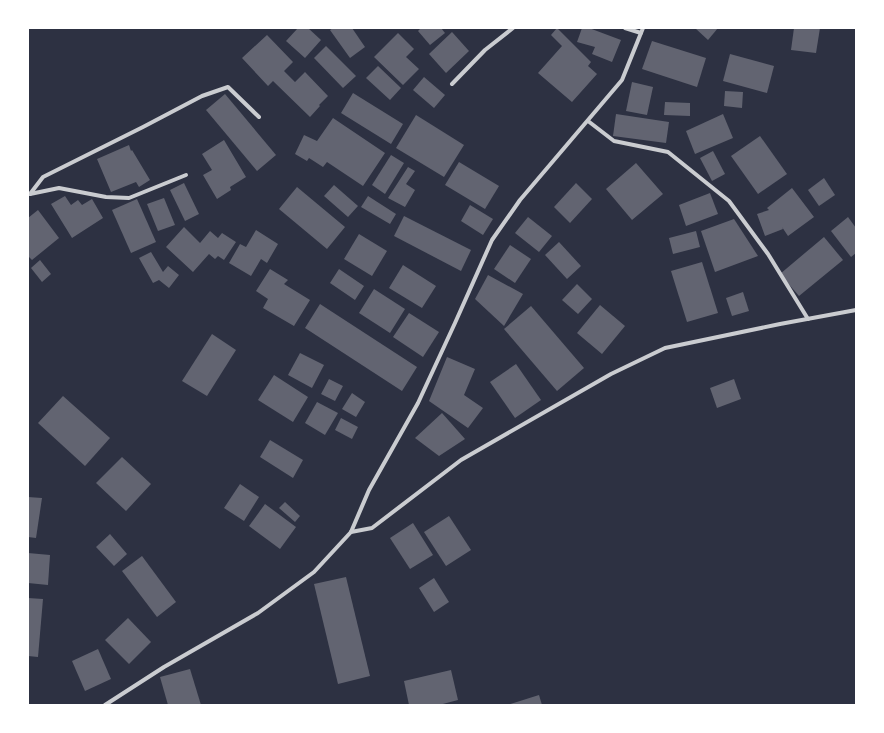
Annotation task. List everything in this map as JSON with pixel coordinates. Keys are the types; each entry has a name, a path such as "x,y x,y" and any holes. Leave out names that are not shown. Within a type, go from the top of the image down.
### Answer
{"street":[{"path":"452,84 485,50 513,28"},
{"path":"625,28 641,33"},
{"path":"105,705 164,667 258,613 314,572 351,532 369,490 418,403 492,240 520,200 622,80 643,28"},
{"path":"29,194 43,176 202,96 228,87 259,117"},
{"path":"588,121 614,141 668,152 729,201 768,254 808,319"},
{"path":"29,194 59,188 106,198 129,198 186,175"},
{"path":"351,532 372,528 461,460 611,374 665,348 856,310"}],"building":[{"path":"298,28 308,28 321,40 305,58 286,41"},
{"path":"333,28 352,28 365,47 350,58 330,30"},
{"path":"421,28 441,28 445,33 430,45 418,31"},
{"path":"557,28 591,62 588,66 597,74 572,102 538,73 562,46 551,35"},
{"path":"582,28 589,28 621,40 612,62 592,54 595,47 577,42"},
{"path":"695,28 718,28 708,40"},
{"path":"794,28 820,28 816,53 791,50"},
{"path":"452,32 469,51 446,73 429,54"},
{"path":"398,33 414,49 406,57 419,69 403,85 374,57"},
{"path":"267,35 293,62 284,71 295,82 305,72 328,96 310,117 273,81 268,86 242,58"},
{"path":"652,41 706,58 697,87 642,69"},
{"path":"326,46 356,76 343,88 314,58"},
{"path":"730,54 774,66 767,93 723,81"},
{"path":"378,66 401,88 390,100 366,78"},
{"path":"424,77 445,95 434,108 413,90"},
{"path":"632,82 653,87 647,115 626,111"},
{"path":"725,91 743,92 742,108 724,106"},
{"path":"353,93 403,124 391,144 341,113"},
{"path":"225,94 276,155 257,171 206,110"},
{"path":"665,102 690,103 690,116 664,115"},
{"path":"616,114 669,122 666,143 613,136"},
{"path":"723,114 733,138 695,154 686,131"},
{"path":"416,115 464,145 444,177 396,148"},
{"path":"333,118 385,153 363,186 327,162 323,167 309,158 307,161 295,154 304,135 317,141"},
{"path":"760,136 787,174 758,194 731,156"},
{"path":"224,140 246,177 230,187 231,190 217,199 203,175 212,170 202,154"},
{"path":"129,145 131,151 132,150 150,180 139,187 136,182 111,192 97,159"},
{"path":"713,151 725,174 712,181 700,158"},
{"path":"391,155 404,163 385,194 372,185"},
{"path":"459,162 499,186 485,209 445,185"},
{"path":"636,163 663,194 632,220 606,189"},
{"path":"408,167 415,171 406,184 415,190 405,207 388,198"},
{"path":"824,178 835,195 819,206 808,190"},
{"path":"184,183 199,214 185,221 170,190"},
{"path":"576,183 592,199 570,223 554,207"},
{"path":"334,185 358,206 348,217 324,196"},
{"path":"297,187 345,227 327,249 279,209"},
{"path":"792,188 814,217 788,236 782,227 783,229 765,236 757,214 769,210 767,208"},
{"path":"710,193 718,214 686,226 679,205"},
{"path":"65,196 71,205 78,200 82,205 92,199 103,218 72,238 51,204"},
{"path":"368,196 396,214 390,224 361,207"},
{"path":"164,198 175,225 158,231 147,204"},
{"path":"137,199 156,242 131,253 112,210"},
{"path":"470,205 493,219 483,235 461,221"},
{"path":"38,210 59,238 32,260 28,256 28,218"},
{"path":"404,216 471,250 461,271 394,236"},
{"path":"528,217 552,236 539,252 515,233"},
{"path":"848,217 856,228 856,253 851,257 831,231"},
{"path":"734,219 758,256 715,272 701,231"},
{"path":"184,227 200,243 210,231 218,238 222,233 236,242 224,260 218,256 215,259 209,254 193,272 166,247"},
{"path":"256,230 278,244 267,263 261,259 251,276 229,263 240,244 246,247"},
{"path":"696,231 700,247 673,254 669,238"},
{"path":"359,234 387,251 372,276 344,259"},
{"path":"824,237 843,260 799,296 780,274"},
{"path":"559,242 581,266 567,279 545,255"},
{"path":"510,245 531,259 515,283 494,269"},
{"path":"151,252 163,272 168,266 179,275 169,288 159,280 153,283 139,258"},
{"path":"40,260 51,274 42,282 31,268"},
{"path":"702,262 718,313 687,322 671,271"},
{"path":"403,265 436,286 422,308 389,288"},
{"path":"270,269 288,280 284,284 310,300 294,326 263,308 268,299 256,291"},
{"path":"339,269 364,286 355,300 330,283"},
{"path":"488,275 523,294 504,326 475,299"},
{"path":"577,284 592,299 578,314 562,300"},
{"path":"374,289 405,309 390,333 359,313"},
{"path":"743,292 749,311 732,316 726,298"},
{"path":"320,304 417,367 402,391 305,328"},
{"path":"600,305 625,326 602,354 577,333"},
{"path":"531,306 584,368 557,391 504,329"},
{"path":"409,313 439,332 423,357 393,337"},
{"path":"212,334 236,350 207,396 182,381"},
{"path":"300,353 324,365 312,388 288,375"},
{"path":"447,357 475,369 464,395 483,408 468,428 429,401"},
{"path":"516,364 541,400 515,418 490,382"},
{"path":"274,375 308,397 293,422 258,400"},
{"path":"329,379 343,386 335,401 321,394"},
{"path":"734,379 741,399 717,408 710,388"},
{"path":"352,393 365,402 356,417 342,409"},
{"path":"63,396 110,438 85,466 38,423"},
{"path":"317,402 338,413 325,435 305,423"},
{"path":"442,413 465,439 439,456 415,438"},
{"path":"341,418 358,427 352,439 335,430"},
{"path":"270,440 303,460 293,478 260,457"},
{"path":"122,457 151,484 126,511 96,483"},
{"path":"240,484 259,497 244,521 224,508"},
{"path":"28,497 42,498 36,538 28,537"},
{"path":"285,502 300,516 295,522 279,508"},
{"path":"265,504 296,527 280,549 249,526"},
{"path":"449,516 471,550 446,566 424,532"},
{"path":"413,523 433,555 410,569 390,538"},
{"path":"110,534 127,554 114,566 96,547"},
{"path":"28,553 50,555 48,585 28,583"},
{"path":"142,556 176,602 157,617 122,571"},
{"path":"346,577 370,676 338,684 314,584"},
{"path":"434,578 449,602 434,612 419,588"},
{"path":"28,598 43,599 38,657 28,656"},
{"path":"128,618 151,642 129,664 105,640"},
{"path":"98,649 111,679 85,691 72,661"},
{"path":"190,669 201,705 168,705 160,677"},
{"path":"451,670 458,700 439,705 409,705 404,681"},
{"path":"539,695 542,705 507,705"}]}
